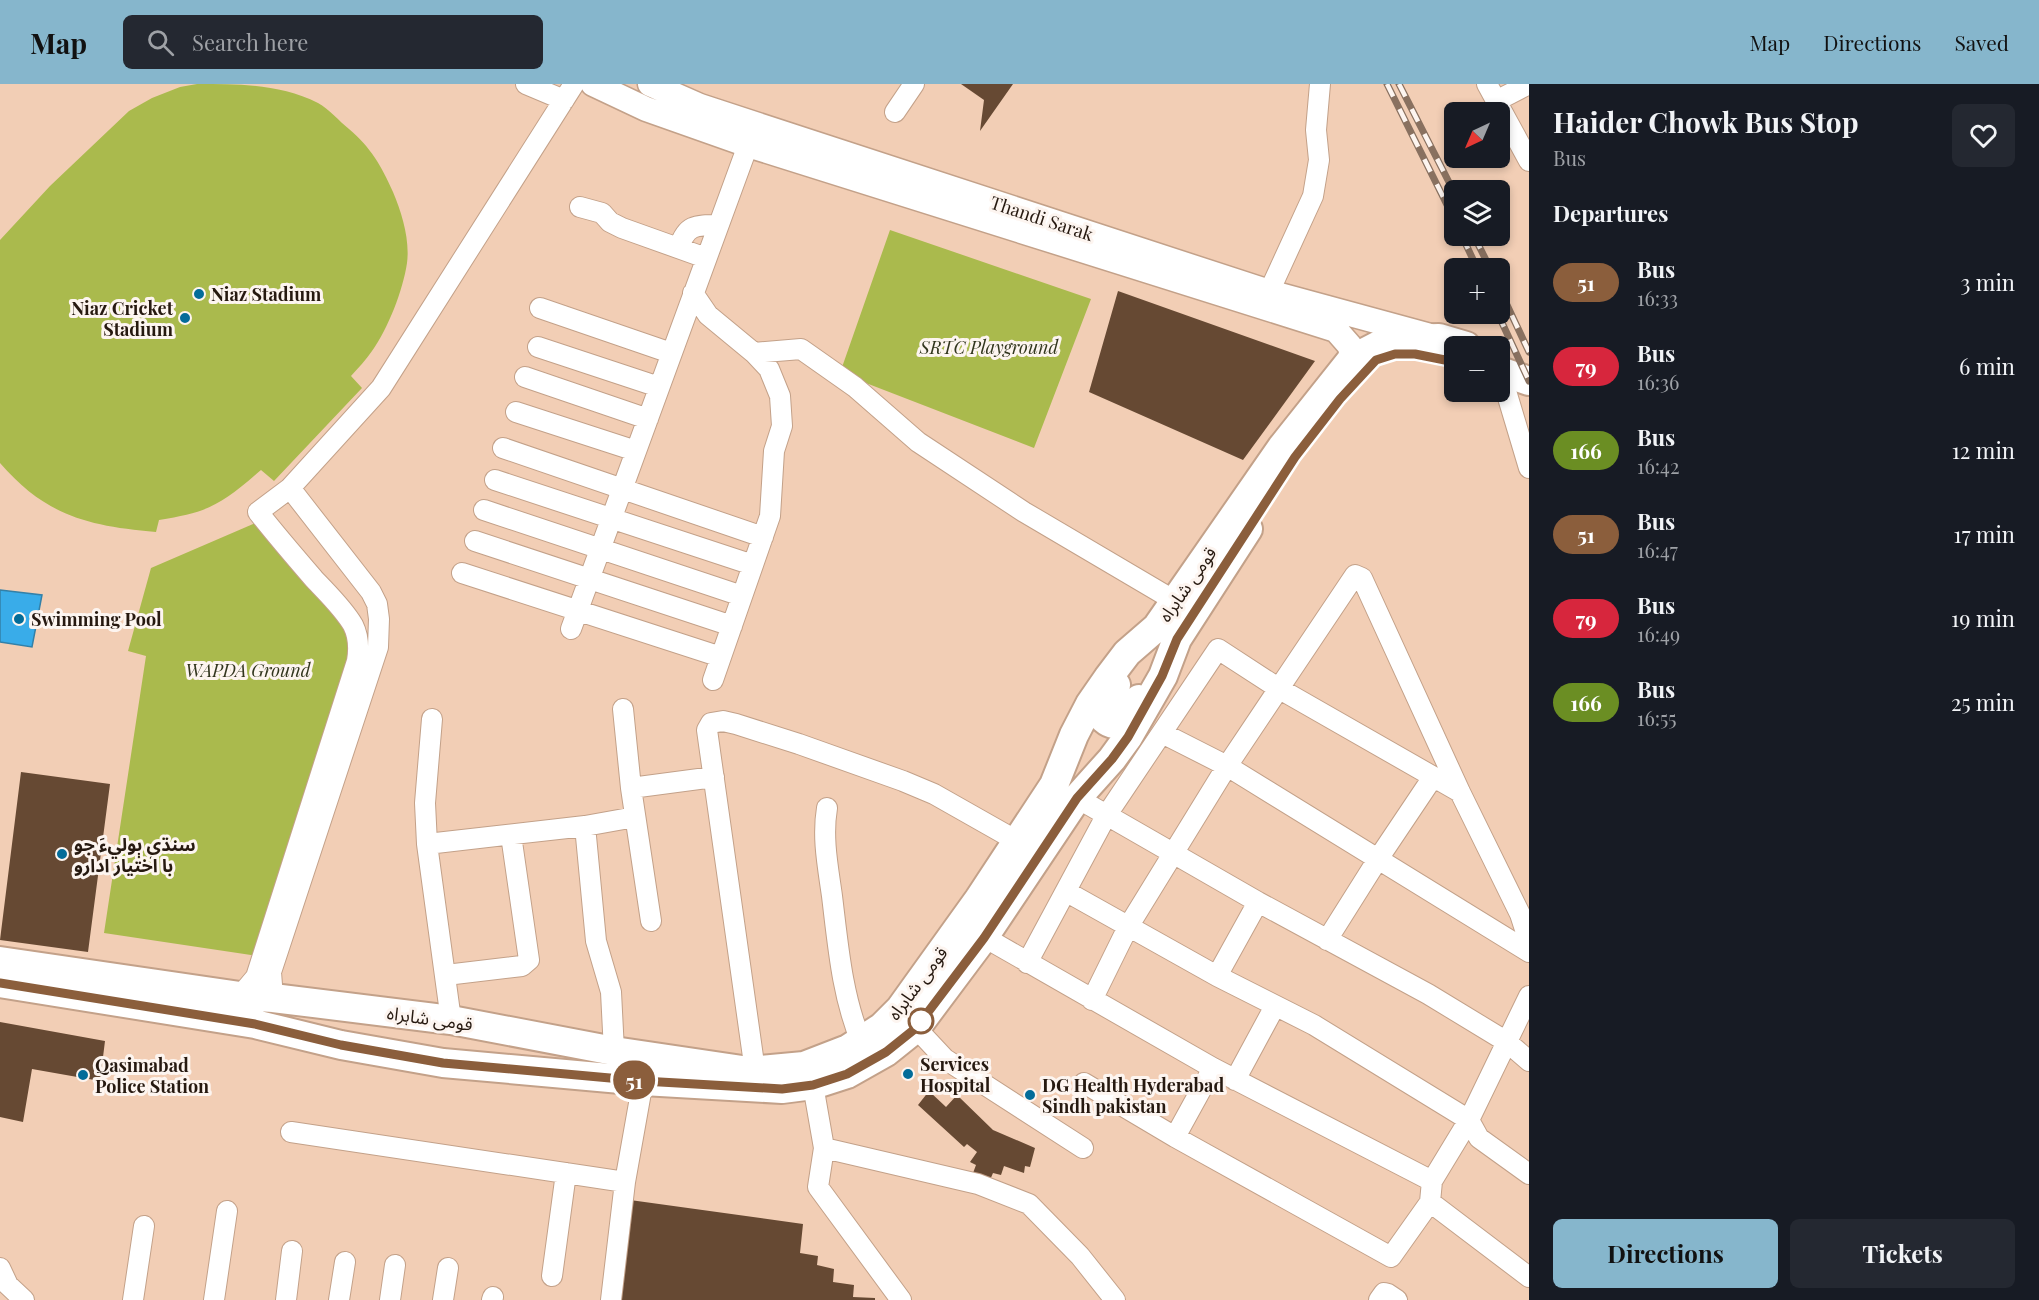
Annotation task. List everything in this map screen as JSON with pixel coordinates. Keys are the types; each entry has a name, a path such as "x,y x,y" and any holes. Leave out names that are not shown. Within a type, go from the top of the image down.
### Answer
{"highway":[{"name":"قومی شاہراہ","path":"0,961 240,996 273,998 460,1022 614,1051 754,1071 804,1066 848,1049 916,1028 984,938 1077,798 1112,759 1128,737 1162,676 1167,633 1175,601 1282,447 1352,359 1381,344 1405,339 1444,339"},
{"name":"قومی شاہراہ","path":"0,983 255,1024 325,1041 443,1063 643,1081 782,1089 813,1085 847,1074 874,1042 882,1027 900,1009 979,899 1054,785 1074,735 1090,704 1127,653 1167,633 1295,457 1340,399 1376,360 1395,354 1415,354 1444,360"},
{"path":"1510,360 1529,366"},
{"path":"1510,374 1529,381"},
{"path":"325,1041 404,1041 413,1033 414,1027 405,1014"},
{"path":"460,1022 441,1033 442,1044 447,1048 462,1054 545,1072"}],"main road":[{"name":"Thandi Sarak","path":"593,84 646,109 748,145 1336,330 1350,346 1352,359"},
{"name":"Thandi Sarak","path":"650,84 700,106 1269,292 1439,338"}],"street":[{"path":"240,996 256,977 359,649 353,626 258,512 290,488 381,388 569,92 526,84"},
{"path":"895,112 914,84"},
{"path":"1269,292 1313,196 1318,160 1316,129 1320,84"},
{"path":"1529,84 1492,92 1529,161"},
{"path":"575,620 748,145"},
{"path":"580,207 602,213 610,222 622,228 706,258"},
{"path":"679,248 688,229 703,225 718,225"},
{"path":"693,293 708,315 754,353 769,369 780,396 782,426 774,451 770,516 713,680"},
{"path":"540,308 671,353"},
{"path":"538,347 659,387"},
{"path":"754,353 801,349 855,387 918,442 1024,512 1175,601"},
{"path":"525,377 648,419"},
{"path":"1509,402 1529,468"},
{"path":"516,412 636,451"},
{"path":"503,448 763,537"},
{"path":"495,480 753,565"},
{"path":"273,998 271,972 359,707 379,639 376,604 371,592 290,488"},
{"path":"484,510 742,596"},
{"path":"475,541 732,626"},
{"path":"462,573 575,620 721,657"},
{"path":"1092,1000 1128,927 1227,766 1355,576 1362,578 1460,792 1520,914 1529,942"},
{"path":"1027,963 1107,816 1218,649 1278,688 1460,792"},
{"path":"623,709 631,788 651,921"},
{"path":"432,719 425,803 427,843 446,975 460,1022"},
{"path":"754,1071 707,730 711,723 723,721 799,744 924,789 1017,841"},
{"path":"1162,733 1227,766 1529,952"},
{"path":"631,788 714,777"},
{"path":"1327,940 1433,777"},
{"path":"1077,798 1258,902 1428,994 1507,1042 1529,1061"},
{"path":"827,808 824,836 851,1018 874,1042"},
{"path":"427,843 585,826 635,817"},
{"path":"585,826 596,940 611,992 614,1051"},
{"path":"446,975 522,966 528,960 511,834"},
{"path":"1067,892 1217,976 1314,1025 1469,1120 1479,1138 1529,1174"},
{"path":"1217,976 1258,902"},
{"path":"984,938 1235,1080 1432,1180"},
{"path":"1084,1083 1175,1137 1391,1257 1430,1202 1432,1180 1469,1120 1528,1001"},
{"path":"1235,1080 1275,1006"},
{"path":"916,1028 945,1059 1083,1148"},
{"path":"1175,1137 1213,1068"},
{"path":"611,1300 625,1182 643,1081"},
{"path":"813,1085 824,1148 818,1187 901,1300"},
{"path":"291,1132 625,1182"},
{"path":"824,1148 978,1184 1029,1204 1080,1256 1115,1300"},
{"path":"552,1276 566,1173"},
{"path":"1430,1202 1529,1277"},
{"path":"214,1300 227,1211"},
{"path":"133,1300 144,1226"},
{"path":"286,1300 292,1251"},
{"path":"339,1300 345,1262"},
{"path":"390,1300 395,1265"},
{"path":"0,1268 8,1285 24,1300"},
{"path":"442,1300 448,1268"},
{"path":"1379,1300 1384,1293 1397,1300"}],"green space":[{"name":"Niaz Stadium","path":"197,84 259,86 289,92 318,103 349,129 375,158 396,200 406,236 408,254 405,274 384,332 370,354 351,376 362,388 274,481 261,470 236,491 214,505 191,514 159,520 156,532 89,522 52,507 17,481 0,463 0,240 50,186 129,111 152,98 180,87"},
{"name":"SRTC Playground","path":"890,230 1091,299 1034,448 840,373"},
{"name":"WAPDA Ground","path":"258,522 365,645 257,956 104,933 146,656 128,651 151,568"}],"water":[{"name":"Swimming Pool","path":"0,590 42,595 32,647 0,642"}],"building":[{"path":"961,84 1013,84 980,131 984,100"},
{"path":"1118,291 1315,361 1243,460 1089,392"},
{"path":"21,772 110,784 88,952 0,940"},
{"name":"Qasimabad Police Station","path":"0,1022 105,1041 100,1081 32,1069 23,1122 0,1117"},
{"path":"929,1091 946,1107 957,1095 993,1130 1035,1148 1030,1167 1025,1166 1024,1173 1004,1166 1001,1175 993,1173 990,1180 973,1173 976,1165 970,1162 977,1152 967,1144 964,1147 918,1105"},
{"path":"630,1200 803,1224 800,1253 818,1256 817,1265 834,1269 833,1282 854,1285 853,1297 875,1298 875,1300 617,1300"}],"railway":[{"path":"1387,84 1444,199"},
{"path":"1399,84 1448,180"},
{"path":"1467,246 1472,258"},
{"path":"1479,246 1485,258"},
{"path":"1510,311 1529,352"},
{"path":"1503,324 1529,381"}],"bus line":[{"name":"51","path":"0,983 255,1024 341,1045 443,1063 643,1081 782,1089 813,1085 847,1074 886,1052 916,1028 984,938 1077,798 1112,759 1128,737 1162,676 1177,639 1295,457 1340,399 1376,360 1395,354 1415,354 1444,360"}],"place":[{"name":"Niaz Stadium","path":"199,294"},
{"name":"Niaz Cricket Stadium","path":"185,318"},
{"name":"Swimming Pool","path":"19,619"},
{"name":"سنڌي ٻوليءَ جو با اختيار ادارو","path":"62,854"},
{"name":"Services Hospital","path":"908,1074"},
{"name":"Qasimabad Police Station","path":"83,1075"},
{"name":"DG Health Hyderabad Sindh pakistan","path":"1030,1095"}]}
